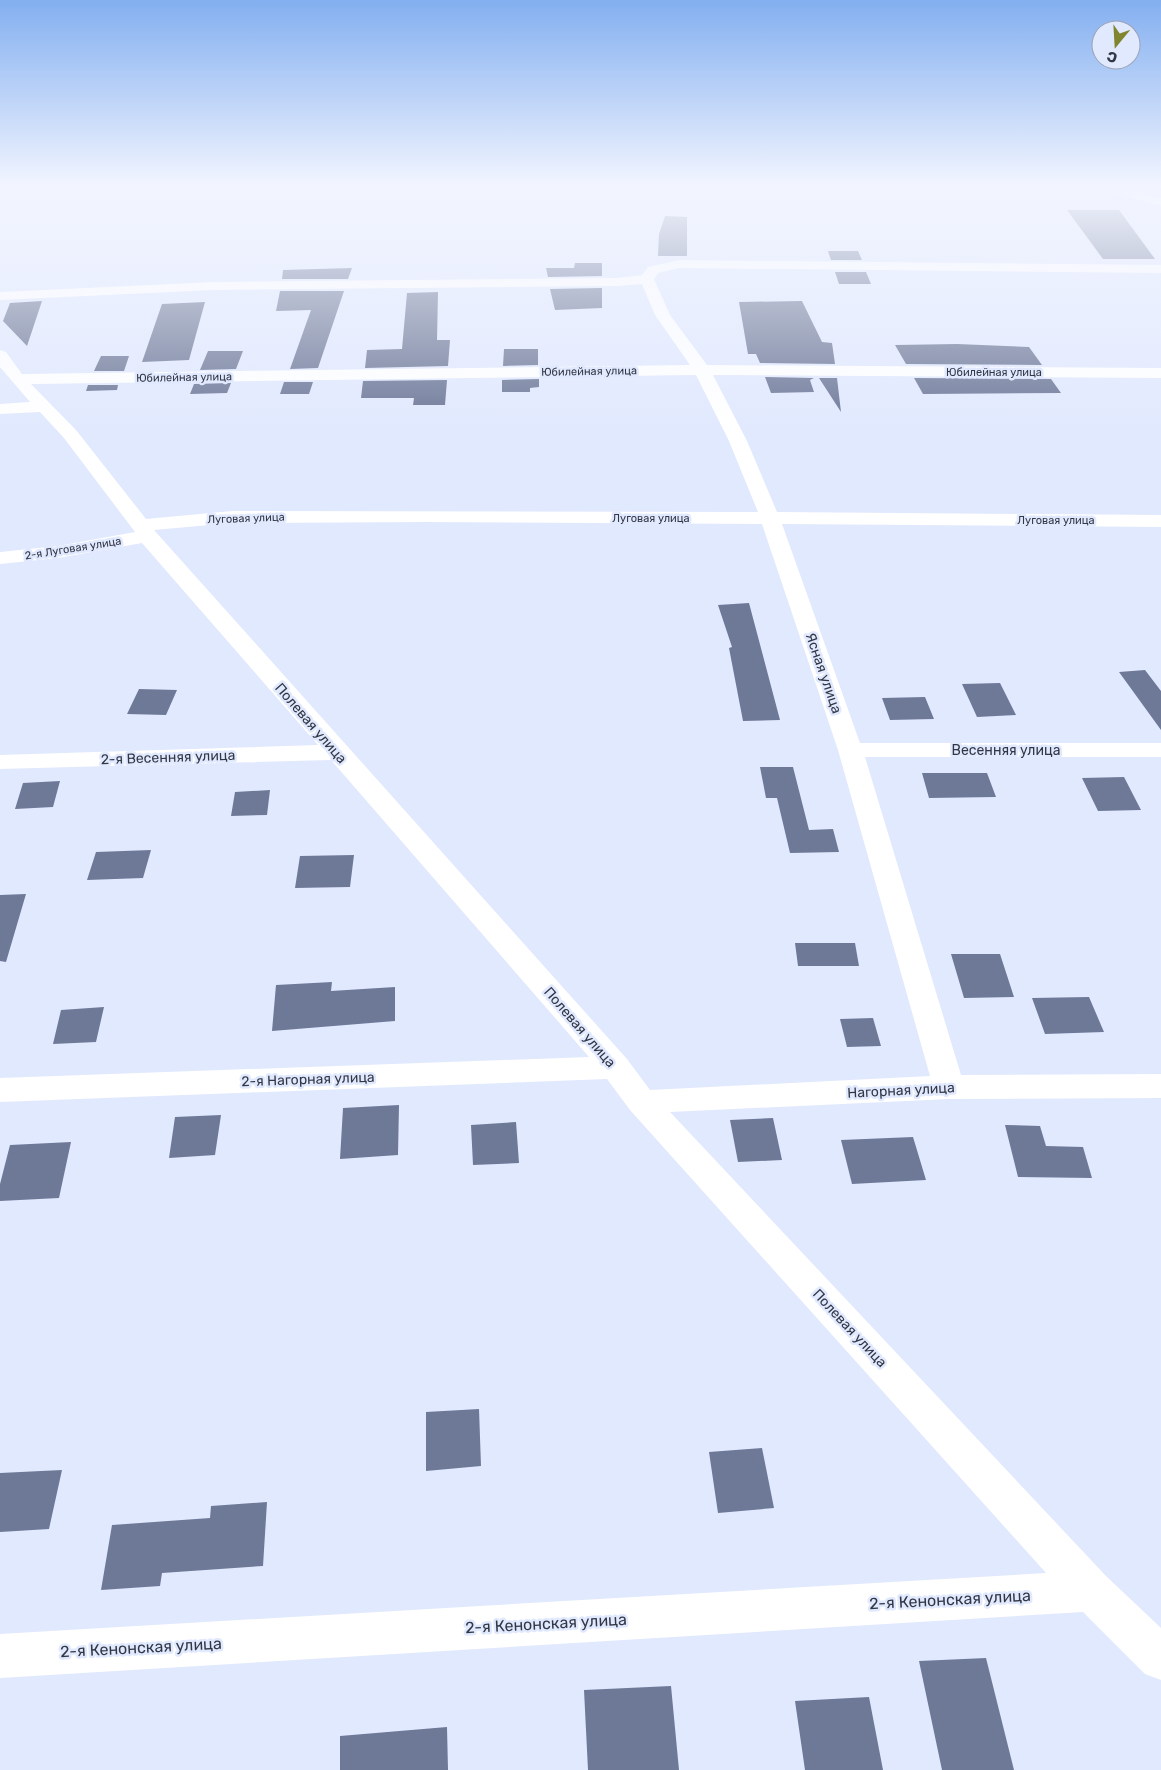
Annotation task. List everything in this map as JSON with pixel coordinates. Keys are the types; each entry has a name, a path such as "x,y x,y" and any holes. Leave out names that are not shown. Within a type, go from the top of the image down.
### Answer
{"street":[{"path":"0,296 214,286 617,282 647,279 653,270 668,267"},
{"path":"930,267 1161,269"},
{"name":"Ясная улица","path":"647,279 663,315 702,370 738,441 770,519 850,750 949,1087"},
{"name":"Полевая улица","path":"0,355 18,379 70,434 144,531 616,1067 641,1102 1091,1591 1161,1658"},
{"name":"Юбилейная улица","path":"18,379 702,370 1161,373"},
{"path":"0,409 44,407"},
{"name":"Луговая улица","path":"144,531 242,517 436,516 1161,521"},
{"name":"2-я Луговая улица","path":"0,558 58,552 144,531"},
{"name":"Весенняя улица","path":"850,750 1161,750"},
{"name":"2-я Весенняя улица","path":"0,762 337,752"},
{"name":"2-я Нагорная улица","path":"0,1090 616,1067"},
{"name":"Нагорная улица","path":"641,1102 949,1087 1161,1086"},
{"name":"2-я Кенонская улица","path":"0,1656 1091,1591"}],"building":[{"path":"602,267 602,276 548,277 546,268"},
{"path":"352,268 348,279 282,279 283,270"},
{"path":"835,272 866,272 871,284 839,284"},
{"path":"602,288 602,308 555,310 550,289"},
{"path":"280,291 344,291 318,368 290,369 311,310 276,311"},
{"path":"438,292 437,340 450,340 448,366 365,368 367,350 402,349 407,293"},
{"path":"42,301 27,346 3,321 10,303"},
{"path":"802,301 822,342 832,343 835,364 760,363 756,354 748,354 739,302"},
{"path":"205,302 189,360 142,362 162,304"},
{"path":"957,344 1029,347 1042,365 906,364 895,345"},
{"path":"504,349 538,349 538,365 503,366"},
{"path":"208,351 243,351 236,369 200,370"},
{"path":"101,356 129,356 124,371 94,371"},
{"path":"765,377 814,378 810,380 814,392 771,393"},
{"path":"819,378 837,378 841,412"},
{"path":"914,378 1051,379 1061,393 923,394"},
{"path":"539,379 539,387 530,388 530,392 502,392 502,380"},
{"path":"447,380 445,405 413,405 414,398 361,398 363,381"},
{"path":"284,382 313,382 309,394 280,394"},
{"path":"231,383 227,393 190,394 194,384"},
{"path":"88,385 118,385 117,390 86,391"},
{"path":"749,603 780,720 743,721 729,648 732,647 718,605"},
{"path":"1145,670 1161,691 1161,730 1119,672"},
{"path":"1000,683 1016,715 977,717 962,684"},
{"path":"139,689 177,690 166,715 127,714"},
{"path":"925,697 934,719 890,720 882,698"},
{"path":"760,767 793,767 809,830 833,829 839,852 790,853 777,798 766,798"},
{"path":"922,773 987,773 996,797 929,798"},
{"path":"1124,777 1141,810 1098,811 1082,778"},
{"path":"60,781 53,807 15,809 23,783"},
{"path":"270,790 267,815 231,816 235,792"},
{"path":"151,850 143,878 87,880 96,852"},
{"path":"354,855 350,887 295,888 300,856"},
{"path":"26,894 6,962 0,961 0,895"},
{"path":"795,943 855,943 859,966 798,966"},
{"path":"951,954 1000,954 1014,997 964,998"},
{"path":"332,982 331,991 395,987 395,1021 272,1031 276,985"},
{"path":"1089,997 1104,1032 1045,1034 1032,998"},
{"path":"104,1007 96,1042 53,1044 61,1010"},
{"path":"873,1018 881,1046 847,1047 840,1019"},
{"path":"399,1105 398,1155 340,1159 343,1108"},
{"path":"221,1115 215,1155 169,1158 175,1117"},
{"path":"773,1118 782,1160 738,1162 730,1120"},
{"path":"516,1122 519,1163 473,1165 471,1125"},
{"path":"1005,1125 1040,1126 1046,1146 1083,1147 1092,1178 1018,1177"},
{"path":"913,1137 926,1180 852,1184 841,1140"},
{"path":"71,1142 59,1198 0,1201 0,1184 10,1145"},
{"path":"479,1409 481,1466 426,1471 426,1412"},
{"path":"762,1448 774,1508 718,1513 709,1452"},
{"path":"62,1470 49,1529 0,1532 0,1473"},
{"path":"267,1502 263,1566 162,1573 160,1586 101,1590 112,1525 210,1518 211,1506"},
{"path":"986,1658 1014,1770 942,1770 919,1661"},
{"path":"671,1686 679,1770 588,1770 584,1690"},
{"path":"869,1697 883,1770 805,1770 795,1701"},
{"path":"447,1727 448,1770 340,1770 340,1736"}]}
